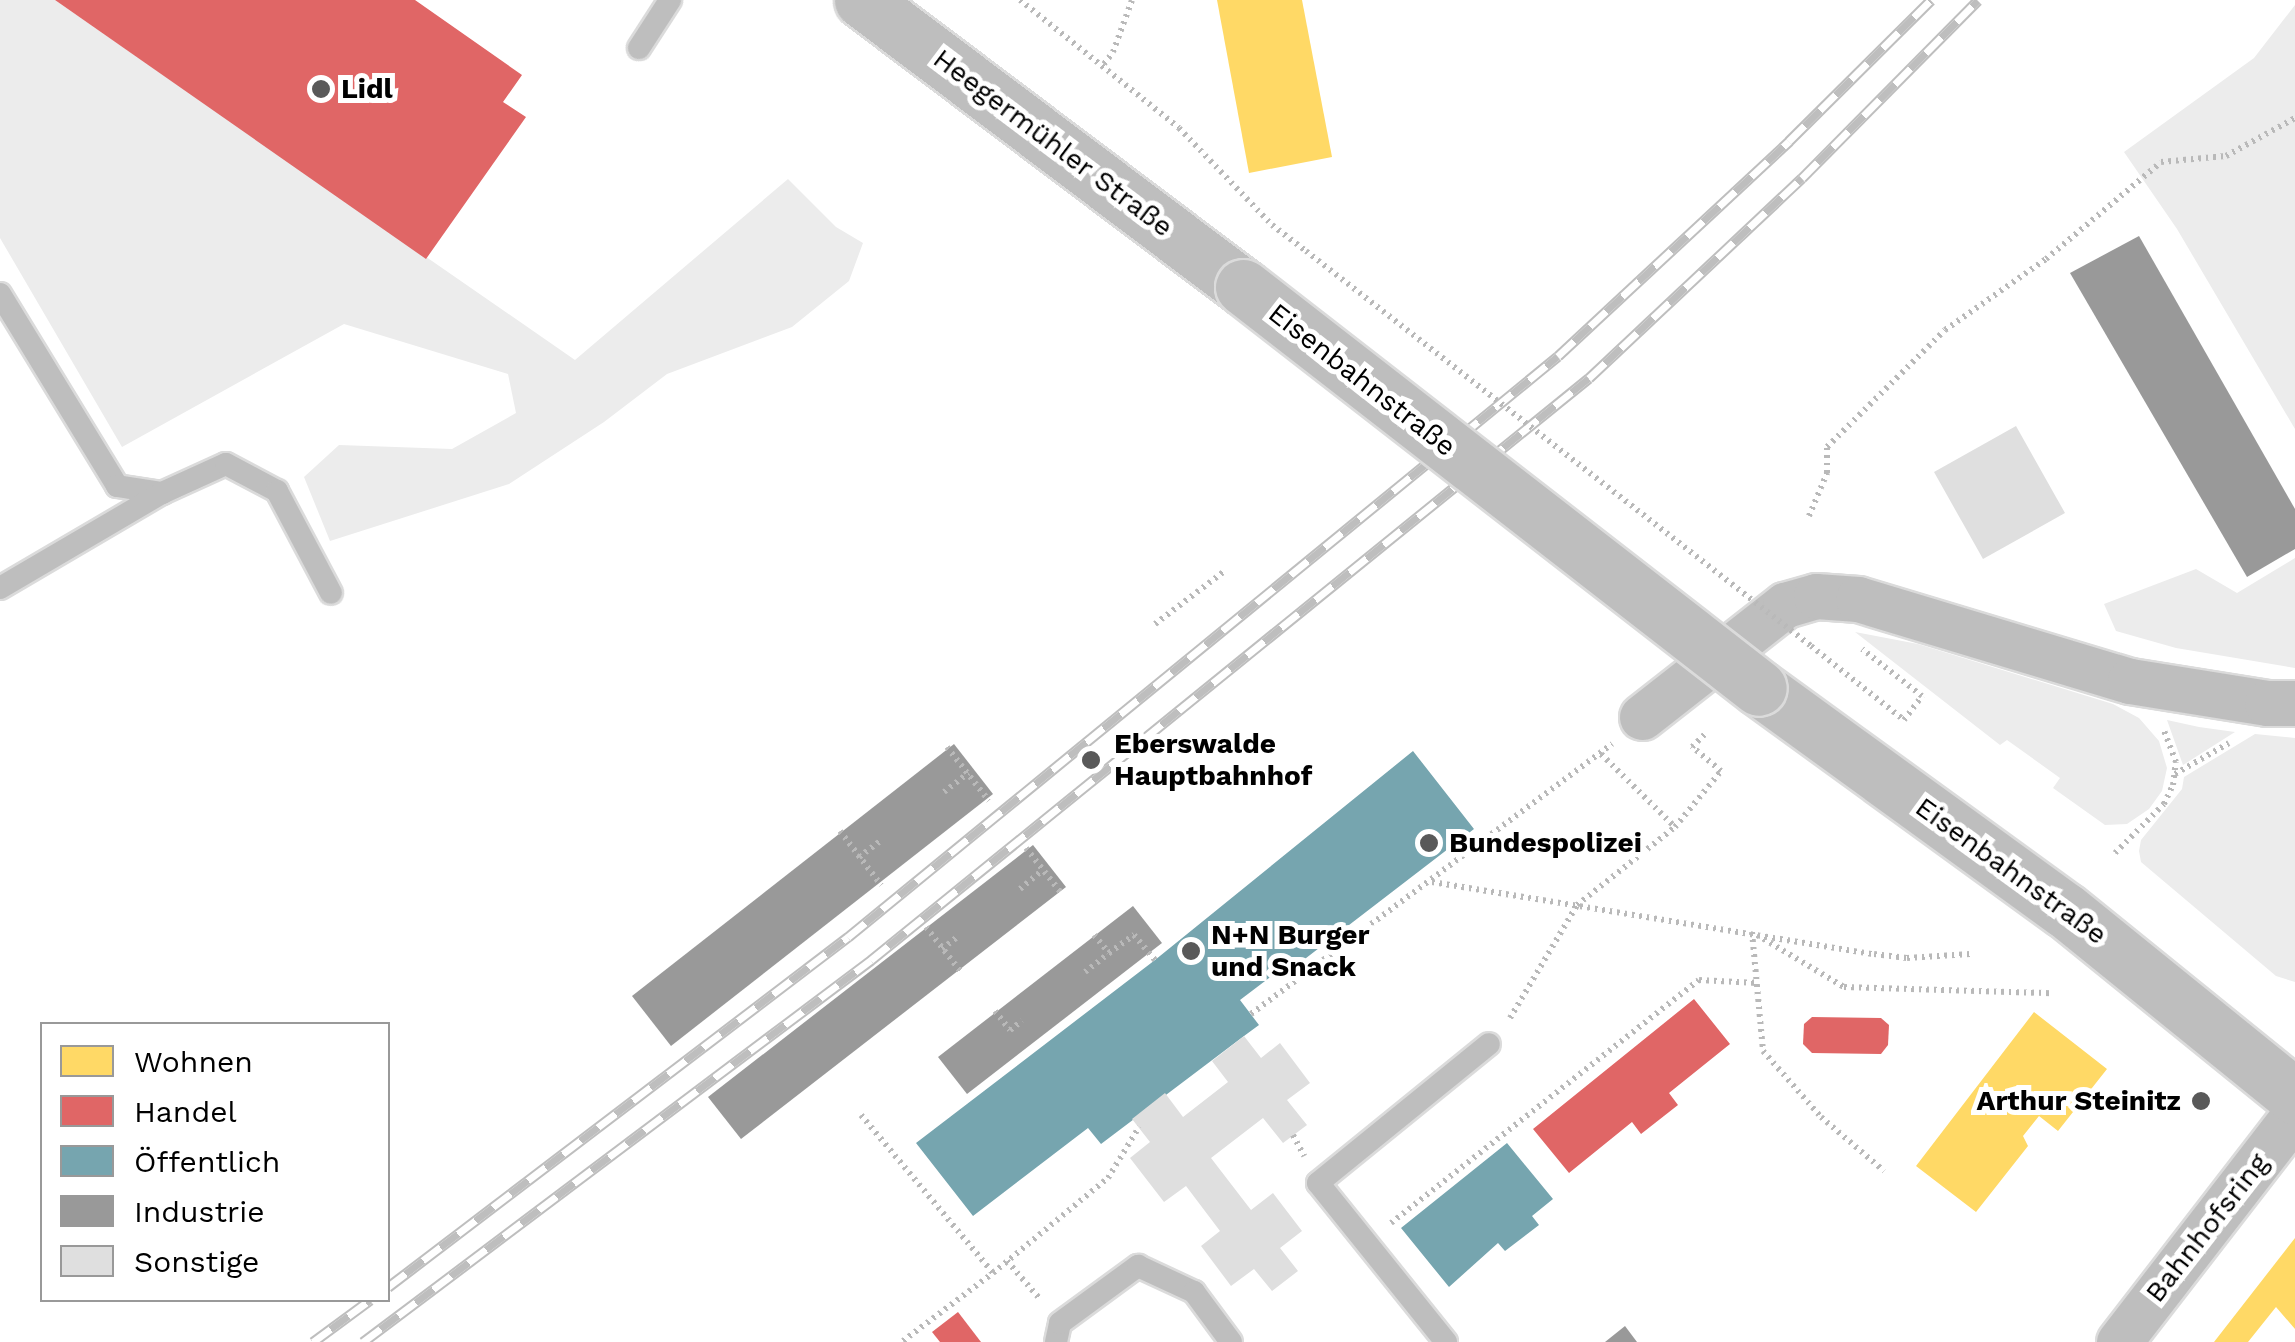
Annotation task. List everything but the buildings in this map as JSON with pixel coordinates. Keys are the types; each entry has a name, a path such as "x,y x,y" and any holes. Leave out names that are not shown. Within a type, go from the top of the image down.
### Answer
{"main road":[{"name":"Heegermühler Straße","path":"862,0 1243,286"},
{"name":"Eisenbahnstraße","path":"1243,286 1759,688 2066,910 2295,1096"}],"street":[{"path":"1642,716 1785,605 1816,596 1858,599 2130,681 2268,703 2295,703"},
{"name":"Bahnhofsring","path":"2119,1342 2295,1114"}],"lane":[{"path":"640,48 670,0"},
{"path":"0,294 117,486 162,493"},
{"path":"0,588 162,493 226,464 277,491 331,592"},
{"path":"1446,1342 1318,1182 1488,1044"},
{"path":"1058,1333 1138,1266 1194,1292 1231,1342"}],"path":[{"path":"1020,0 1179,128 1272,225 1904,720 1922,696 1854,642"},
{"path":"1104,64 1113,52 1132,0"},
{"path":"1809,516 1828,473 1828,446 1945,330 2046,258 2161,162 2226,156 2295,118"},
{"path":"1156,624 1226,570"},
{"path":"2115,853 2164,804 2173,785 2176,762 2163,727 2130,681"},
{"path":"1251,1014 1601,754 1642,716"},
{"path":"1488,1044 1507,1023 1577,905 1676,827 1721,771 1692,746 1707,732"},
{"path":"947,747 989,800"},
{"path":"1601,754 1676,827"},
{"path":"944,792 968,773"},
{"path":"840,831 881,885"},
{"path":"860,858 880,841"},
{"path":"1026,848 1062,894"},
{"path":"1020,889 1044,870"},
{"path":"1432,882 1907,958 1970,954"},
{"path":"926,928 961,972"},
{"path":"1752,932 1763,1051 1821,1116 1884,1171"},
{"path":"1752,932 1844,986 2051,993"},
{"path":"1085,972 1134,934 1155,960"},
{"path":"1094,935 1109,953"},
{"path":"942,949 956,938"},
{"path":"1366,1242 1699,980 1757,982"},
{"path":"995,1011 1010,1030 1022,1022"},
{"path":"861,1115 993,1273"},
{"path":"903,1340 993,1273 1108,1178 1138,1127"},
{"path":"1007,1261 1058,1333"}],"shaded area":[{"path":"0,0 55,0 575,360 788,179 836,227 863,243 849,281 792,327 667,374 604,422 509,484 330,541 304,477 339,445 452,449 516,413 508,374 344,324 122,447 0,238"},
{"path":"2295,5 2295,429 2177,229 2124,152 2254,58"},
{"path":"2295,558 2295,668 2176,648 2116,631 2104,604 2196,569 2237,593"},
{"path":"1855,632 1918,644 2113,704 2139,718 2159,741 2167,768 2162,791 2149,809 2127,824 2105,825 2053,788 2060,778 2007,740 2000,745"},
{"path":"2167,720 2199,727 2235,732 2183,765"},
{"path":"2255,734 2295,738 2295,982 2276,976 2141,862 2139,851 2141,840 2182,789 2184,777"}],"railway":[{"path":"390,1285 848,937 1558,356 1789,141 1931,0"},
{"path":"363,1342 871,960 1589,378 1802,178 1978,0"},
{"path":"313,1342 367,1302"}],"place":[{"name":"Lidl","path":"321,89"},
{"name":"Eberswalde Hauptbahnhof","path":"1091,760"},
{"name":"Bundespolizei","path":"1429,843"},
{"name":"N+N Burger und Snack","path":"1191,951"},
{"name":"Arthur Steinitz","path":"2201,1101"}]}
